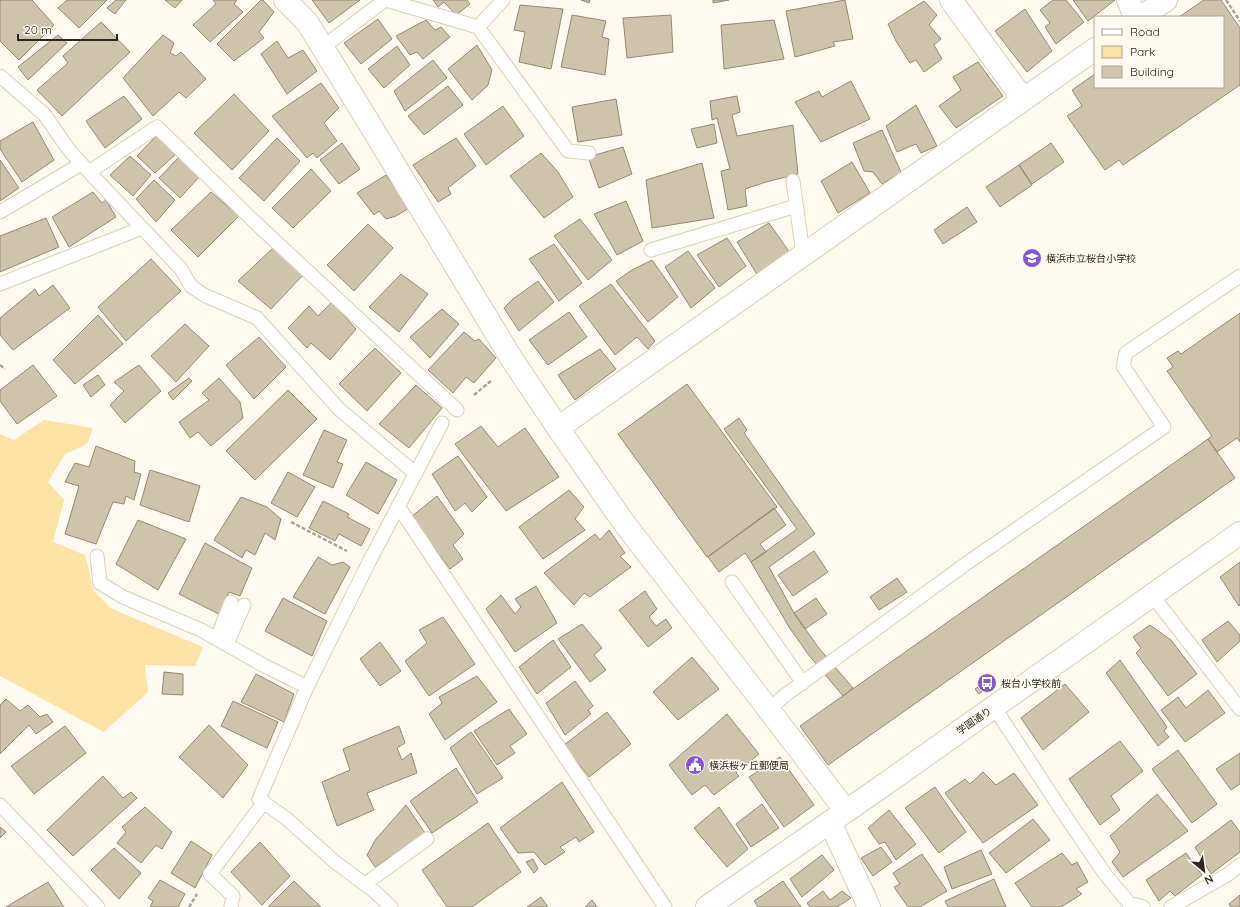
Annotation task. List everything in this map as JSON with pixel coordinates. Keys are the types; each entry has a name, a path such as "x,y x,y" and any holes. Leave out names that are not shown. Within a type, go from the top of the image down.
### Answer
{"street":[{"path":"285,0 307,22 323,47 513,361 558,428 624,523 769,710 838,816 869,907"},
{"path":"951,0 1023,99"},
{"path":"1128,0 1135,16"},
{"path":"1142,16 1166,0"},
{"path":"558,428 1094,50"},
{"name":"学園通り","path":"707,907 1240,533"}],"lane":[{"path":"323,47 385,0 478,27 568,151 589,153"},
{"path":"478,27 503,0"},
{"path":"0,76 44,114 68,150 181,269 191,286 204,295 257,318 339,409 416,474"},
{"path":"0,212 85,168 157,127 271,238 457,410"},
{"path":"793,181 803,254"},
{"path":"651,250 796,206"},
{"path":"0,284 142,228"},
{"path":"769,710 803,683 967,563 1164,427 1123,366 1126,353 1240,276"},
{"path":"391,907 374,891 335,862 287,819 259,799 307,687 369,562 442,423"},
{"path":"398,506 665,907"},
{"path":"97,556 100,583 123,597 201,630 263,665 307,687"},
{"path":"732,582 803,683"},
{"path":"1152,595 1240,709"},
{"path":"222,641 237,604"},
{"path":"994,707 1105,874 1129,903 1143,907"},
{"path":"231,907 233,896 210,874 264,802"},
{"path":"0,805 98,907"},
{"path":"365,884 427,839"},
{"path":"1171,907 1227,875 1240,865"}],"path":[{"path":"1226,0 1240,21"},
{"path":"457,410 513,361"},
{"path":"0,365 5,369"},
{"path":"291,522 369,562"}],"green space":[{"path":"44,420 93,428 87,444 65,454 48,482 64,500 53,542 85,555 94,591 110,608 203,647 195,666 145,665 148,692 104,732 0,676 0,434 14,440"}],"building":[{"path":"0,0 32,0 54,25 19,60 0,41"},
{"path":"67,0 107,0 79,28 58,8"},
{"path":"116,0 126,0 115,14 107,8"},
{"path":"165,0 182,0 175,8"},
{"path":"213,0 237,0 234,4 243,12 210,42 193,25 216,4"},
{"path":"261,0 263,0 274,12 259,32 264,38 234,61 217,44"},
{"path":"312,0 360,0 329,23"},
{"path":"433,0 467,0 470,4 456,15 444,2 438,7"},
{"path":"581,0 590,0 589,3"},
{"path":"713,0 729,0 713,3"},
{"path":"845,0 853,39 833,42 835,46 795,57 786,11"},
{"path":"1053,0 1066,0 1084,22 1056,44 1045,27 1050,23 1040,10"},
{"path":"1073,0 1115,0 1094,16 1088,21"},
{"path":"1204,0 1221,0 1240,28 1240,85 1123,165 1119,160 1105,170 1067,116 1082,106 1072,90 1094,75 1094,88 1224,88 1224,16 1180,16"},
{"path":"924,1 937,15 929,25 941,39 934,45 942,59 924,72 916,60 910,63 896,41 888,24"},
{"path":"520,5 563,9 551,69 519,62 525,32 514,30"},
{"path":"1025,9 1052,51 1027,72 995,31"},
{"path":"572,15 606,21 602,37 609,39 605,75 561,67"},
{"path":"671,15 673,52 627,58 623,18"},
{"path":"378,19 392,39 361,64 344,43"},
{"path":"426,20 435,30 441,27 450,37 423,59 417,52 410,55 396,36"},
{"path":"774,20 784,59 724,69 721,25"},
{"path":"101,22 130,52 62,116 37,90 68,63 63,56"},
{"path":"58,35 67,43 28,80 18,67"},
{"path":"163,35 174,43 170,53 176,56 181,52 206,79 186,98 179,92 153,116 123,78"},
{"path":"277,41 288,58 303,50 317,71 287,94 261,54"},
{"path":"477,45 492,70 488,85 472,100 448,69"},
{"path":"397,46 410,65 384,88 368,69"},
{"path":"433,60 447,78 405,111 394,91"},
{"path":"978,62 1003,96 956,128 939,106 961,90 953,77"},
{"path":"851,81 870,119 821,142 795,102 819,91 822,97"},
{"path":"321,83 339,108 324,123 337,141 317,158 313,153 307,158 272,116"},
{"path":"448,86 463,105 424,135 408,116"},
{"path":"234,94 269,131 232,170 194,133"},
{"path":"124,96 142,119 105,148 86,121"},
{"path":"737,96 740,112 732,115 737,136 793,125 798,174 745,189 747,206 728,210 721,171 730,169 717,118 712,120 710,101"},
{"path":"616,99 622,135 578,142 572,107"},
{"path":"916,105 937,146 921,153 916,144 897,152 886,126"},
{"path":"503,106 524,136 486,165 464,134"},
{"path":"33,122 54,160 22,182 0,149 0,141"},
{"path":"714,124 717,143 697,148 691,129"},
{"path":"882,130 901,172 882,184 873,172 864,171 853,143"},
{"path":"157,135 176,154 155,173 137,156"},
{"path":"277,138 300,161 264,201 239,178"},
{"path":"456,138 476,166 448,188 451,194 438,202 413,165"},
{"path":"342,143 360,169 339,184 320,160"},
{"path":"1051,143 1064,162 1032,184 1019,165"},
{"path":"623,147 632,174 599,188 588,157"},
{"path":"541,153 558,172 573,197 544,218 510,176"},
{"path":"130,156 151,175 133,196 110,175"},
{"path":"179,157 200,176 180,198 159,178"},
{"path":"0,160 19,188 0,201"},
{"path":"852,162 870,193 838,213 821,181"},
{"path":"702,163 714,218 652,228 646,180"},
{"path":"1019,165 1032,185 1000,207 986,187"},
{"path":"311,169 331,191 293,228 272,208"},
{"path":"386,175 409,208 396,216 386,219 379,211 374,215 357,193"},
{"path":"154,180 175,200 156,222 136,199"},
{"path":"93,192 102,203 106,200 116,217 69,247 52,217"},
{"path":"211,192 239,216 198,257 171,230"},
{"path":"626,201 643,241 617,255 594,214"},
{"path":"967,207 977,222 943,244 934,230"},
{"path":"46,218 59,247 0,272 0,236"},
{"path":"580,219 612,260 588,280 554,236"},
{"path":"769,223 790,253 758,276 737,242"},
{"path":"368,224 393,248 354,291 327,265"},
{"path":"727,238 746,266 719,287 697,255"},
{"path":"554,244 582,283 559,301 529,259"},
{"path":"273,248 303,275 271,309 238,281"},
{"path":"688,251 715,288 691,308 665,267"},
{"path":"151,259 181,291 126,341 98,307"},
{"path":"652,260 678,297 648,322 616,281 632,270"},
{"path":"401,274 428,294 399,332 369,307"},
{"path":"538,281 554,302 519,331 504,308 513,299"},
{"path":"611,284 655,341 648,349 637,337 615,355 579,306"},
{"path":"53,285 70,308 13,350 0,335 0,318 35,289 39,296"},
{"path":"332,302 356,329 330,360 311,343 307,348 288,328 309,306 318,316"},
{"path":"442,309 459,324 430,358 410,337"},
{"path":"569,312 587,337 548,365 529,340"},
{"path":"1240,313 1240,442 1237,438 1217,452 1208,439 1212,436 1167,371 1173,367 1167,358 1178,351 1181,354"},
{"path":"98,315 123,344 75,384 53,360"},
{"path":"185,324 209,346 176,382 151,356"},
{"path":"464,332 475,341 479,339 496,358 474,383 466,377 453,393 428,370"},
{"path":"259,337 286,367 254,399 226,365"},
{"path":"375,348 401,373 367,411 339,384"},
{"path":"600,349 616,369 575,400 558,375"},
{"path":"33,365 57,396 17,424 0,401 0,390"},
{"path":"139,365 161,391 125,423 110,405 124,391 114,382"},
{"path":"98,375 105,385 91,397 83,385"},
{"path":"189,378 192,381 173,400 168,393"},
{"path":"219,378 240,402 243,418 211,446 198,432 190,438 179,422 209,400 202,393"},
{"path":"687,384 777,507 707,557 618,434"},
{"path":"416,385 442,408 409,448 379,424"},
{"path":"288,390 317,419 255,480 226,451"},
{"path":"739,418 747,430 744,433 815,534 769,567 794,613 818,647 853,688 843,696 808,654 789,627 751,562 797,529 724,429"},
{"path":"481,426 498,447 525,428 559,477 506,511 455,444"},
{"path":"324,430 347,440 337,462 343,464 333,488 303,475"},
{"path":"1208,439 1235,478 828,765 800,726"},
{"path":"96,446 135,461 134,472 141,474 134,500 126,496 124,504 113,502 96,544 65,534 79,486 65,482 75,463 89,467"},
{"path":"458,456 487,497 472,512 465,503 455,511 432,474"},
{"path":"366,462 397,480 378,514 346,495"},
{"path":"150,470 200,486 189,522 140,505"},
{"path":"288,472 315,487 297,517 271,503"},
{"path":"569,490 584,507 575,519 585,530 543,559 519,527"},
{"path":"437,496 464,534 453,545 463,559 450,569 411,517"},
{"path":"241,497 267,507 281,519 275,540 265,533 255,555 246,550 242,558 214,540"},
{"path":"323,501 349,514 347,517 370,529 361,546 339,534 335,541 309,528"},
{"path":"774,508 786,525 760,544 766,552 751,562 745,553 719,572 708,557"},
{"path":"138,520 186,539 158,590 116,564"},
{"path":"609,530 625,553 620,556 631,567 590,597 584,593 574,605 544,573 595,534 600,540"},
{"path":"205,543 252,568 240,596 229,592 219,614 179,594"},
{"path":"814,551 828,572 793,596 778,575"},
{"path":"318,557 332,565 343,562 350,567 325,614 293,597"},
{"path":"1240,562 1240,605 1239,606 1220,577"},
{"path":"897,578 907,592 879,610 870,597"},
{"path":"536,586 557,623 515,652 486,609 501,595 515,614 521,607 515,599"},
{"path":"645,591 657,609 649,617 656,626 666,619 672,628 648,647 619,610"},
{"path":"283,598 327,621 312,656 265,631"},
{"path":"816,598 827,614 805,629 794,613"},
{"path":"443,617 475,664 429,696 405,661 427,643 419,630"},
{"path":"1228,621 1240,635 1240,641 1217,662 1202,640"},
{"path":"582,624 602,648 594,655 606,670 590,682 558,639"},
{"path":"1150,625 1171,640 1197,674 1168,696 1136,653 1141,648 1133,637"},
{"path":"553,640 571,667 537,694 519,667"},
{"path":"380,642 401,671 380,686 360,659"},
{"path":"692,657 719,689 678,720 653,692"},
{"path":"1120,660 1167,727 1164,731 1169,737 1158,746 1106,673"},
{"path":"164,672 183,674 183,695 162,694"},
{"path":"256,674 294,694 284,722 241,702"},
{"path":"477,676 497,702 445,740 429,714 442,703 439,697"},
{"path":"575,681 593,706 588,710 591,714 565,735 546,703"},
{"path":"988,681 990,685 979,694 975,689"},
{"path":"1065,684 1089,712 1043,750 1021,718"},
{"path":"1208,690 1225,713 1185,742 1161,710 1178,697 1186,708"},
{"path":"6,699 20,711 28,705 40,717 47,714 53,722 36,734 29,725 0,754 0,705"},
{"path":"233,701 278,722 267,748 221,726"},
{"path":"509,709 527,734 510,746 515,753 497,765 474,731"},
{"path":"607,712 631,744 589,777 564,745"},
{"path":"727,714 759,754 736,773 739,776 714,795 705,785 692,795 669,765"},
{"path":"209,725 248,765 223,798 179,757"},
{"path":"65,726 86,753 34,794 11,766"},
{"path":"399,726 405,743 397,748 402,760 411,753 417,773 367,793 374,810 337,826 322,782 350,770 343,749"},
{"path":"471,732 503,778 477,794 450,748"},
{"path":"1120,741 1143,771 1111,796 1120,810 1100,825 1069,779"},
{"path":"1178,750 1217,804 1192,823 1152,769"},
{"path":"1240,753 1240,784 1231,790 1216,769"},
{"path":"780,757 814,805 784,827 749,777"},
{"path":"456,768 478,802 432,833 410,801"},
{"path":"983,772 996,785 1014,773 1038,805 983,843 945,793 965,779 970,784"},
{"path":"103,776 123,798 131,792 137,798 73,856 47,830"},
{"path":"562,782 594,832 579,842 576,837 560,847 565,852 545,865 534,852 518,853 500,828"},
{"path":"935,787 966,832 939,853 905,808"},
{"path":"1157,794 1188,831 1123,877 1112,862 1120,852 1110,836"},
{"path":"762,804 779,828 751,847 736,824"},
{"path":"406,805 425,833 375,867 367,855 376,839"},
{"path":"145,807 172,832 162,849 156,845 141,863 117,843 126,832 122,827"},
{"path":"719,807 748,849 727,867 694,828"},
{"path":"889,810 916,844 896,860 885,842 879,844 868,828"},
{"path":"1033,819 1050,840 1006,873 989,853"},
{"path":"1231,820 1240,832 1240,852 1211,874 1195,847"},
{"path":"488,823 521,872 472,907 447,907 422,870"},
{"path":"0,827 6,832 0,838"},
{"path":"191,841 212,855 195,888 171,873"},
{"path":"260,842 290,876 262,905 231,872"},
{"path":"881,847 892,862 873,876 861,858"},
{"path":"114,848 141,873 119,899 91,870"},
{"path":"981,850 992,874 952,889 944,867"},
{"path":"1062,853 1072,865 1077,862 1088,882 1076,889 1082,894 1061,907 1032,907 1015,883"},
{"path":"1186,853 1202,875 1175,896 1170,891 1159,901 1146,880"},
{"path":"922,854 947,891 920,907 908,907 894,887 900,884 893,873"},
{"path":"822,855 834,870 802,897 790,879"},
{"path":"533,859 538,869 534,873 526,862"},
{"path":"994,879 1006,907 948,907 945,901"},
{"path":"160,880 185,894 178,907 150,907 153,901 148,898"},
{"path":"294,881 321,907 268,907"},
{"path":"783,881 801,907 758,907 754,901"},
{"path":"48,882 64,907 6,907"},
{"path":"823,891 830,900 842,891 851,898 837,907 810,907 807,903"},
{"path":"1240,895 1240,907 1231,907 1229,904"},
{"path":"541,897 548,907 527,907"},
{"path":"592,900 597,907 585,907"}],"place":[{"name":"横浜市立桜台小学校","path":"1032,258"},
{"name":"桜台小学校前","path":"987,683"},
{"name":"横浜桜ヶ丘郵便局","path":"695,765"}]}
